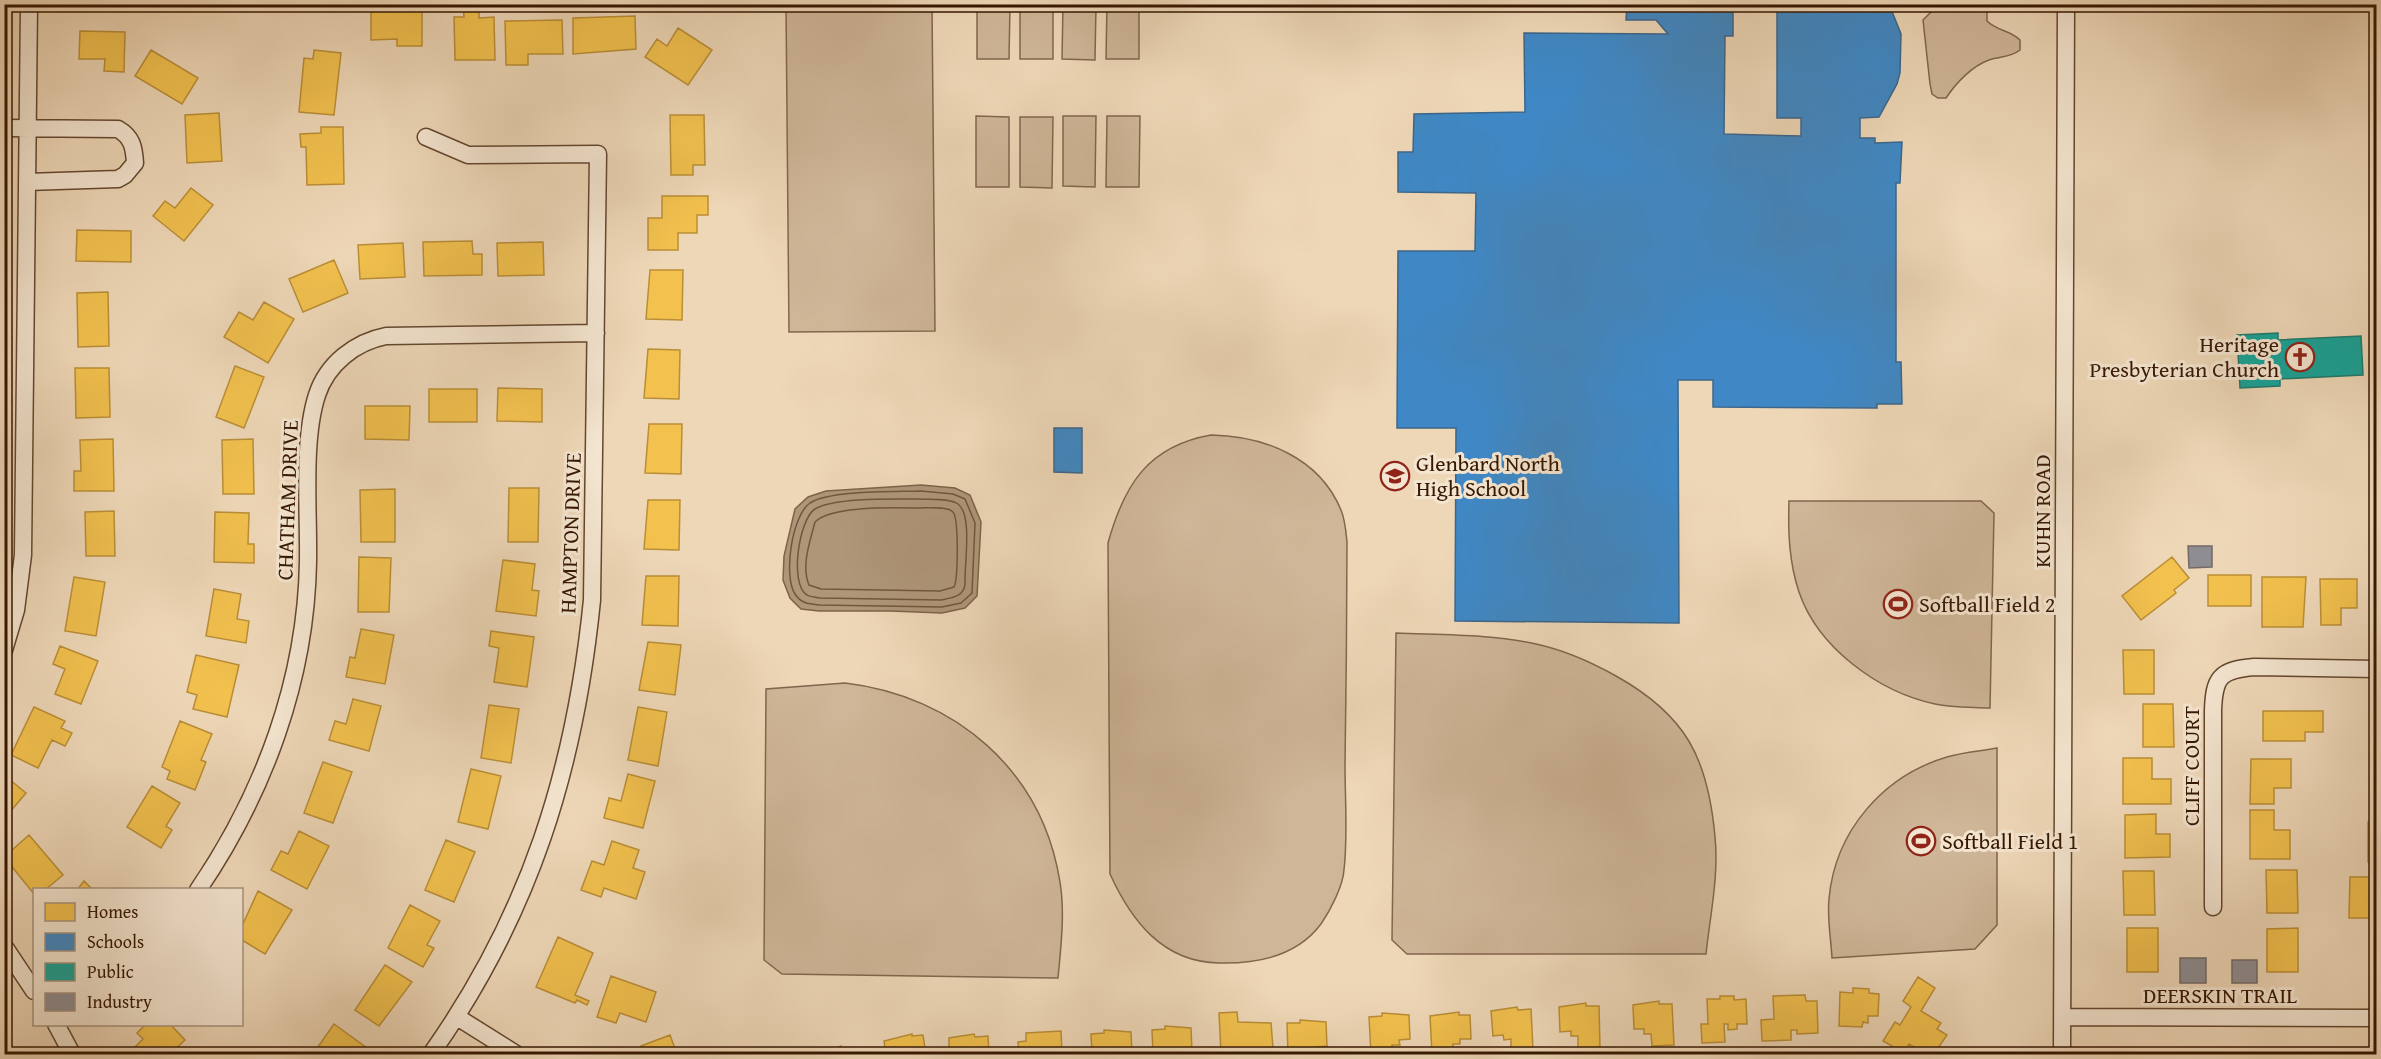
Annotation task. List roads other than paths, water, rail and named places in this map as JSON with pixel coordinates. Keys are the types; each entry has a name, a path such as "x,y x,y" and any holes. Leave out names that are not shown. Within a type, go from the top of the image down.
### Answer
{"street":[{"path":"4,650 16,610 23,555 29,4"},
{"name":"KUHN ROAD","path":"2062,1054 2066,4"},
{"path":"4,128 118,129 132,142 135,163 125,176 118,179 27,182"},
{"name":"HAMPTON DRIVE","path":"426,137 468,155 598,154 592,600 586,663 576,724 548,826 532,869 501,938 457,1017 431,1054"},
{"name":"CHATHAM DRIVE","path":"199,888 232,838 252,797 279,728 292,684 306,600 310,433 317,394 326,375 356,347 386,336 596,333"},
{"name":"CLIFF COURT","path":"2213,907 2213,700 2217,669 2254,667 2376,669"},
{"path":"4,946 33,990"},
{"path":"457,1017 516,1054"},
{"name":"DEERSKIN TRAIL","path":"2062,1017 2376,1018"},
{"path":"58,1026 72,1054"}],"water":[{"path":"921,485 955,488 970,495 981,522 977,596 965,608 942,613 819,611 801,609 790,598 783,580 784,556 795,509 808,497 826,491"}],"place":[{"name":"Heritage Presbyterian Church","path":"2300,357"},
{"name":"Glenbard North High School","path":"1395,476"},
{"name":"Softball Field 2","path":"1898,604"},
{"name":"Softball Field 1","path":"1921,841"}]}
